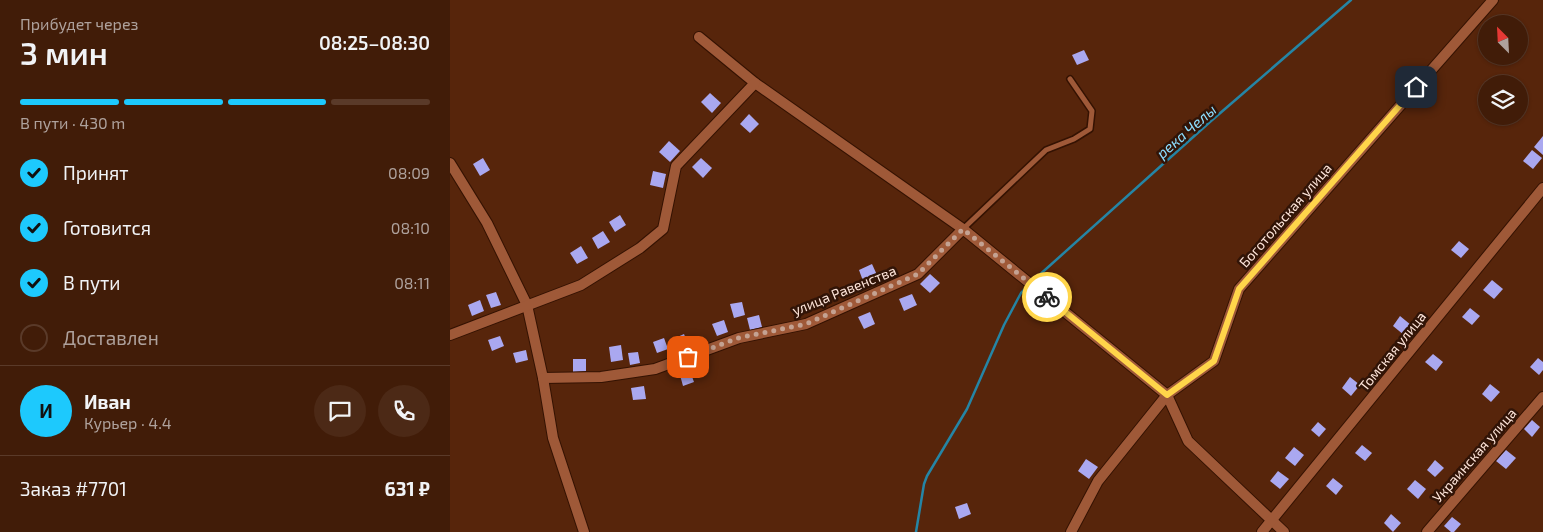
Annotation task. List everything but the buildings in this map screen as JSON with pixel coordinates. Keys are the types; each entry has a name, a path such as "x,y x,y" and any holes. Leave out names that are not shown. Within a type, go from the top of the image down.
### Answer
{"street":[{"name":"Боготольская улица","path":"1071,532 1098,481 1167,395 1214,361 1239,289 1493,0"},
{"path":"700,37 755,83 963,229 1167,395 1188,441 1284,532"},
{"path":"450,335 580,285 640,248 663,229 676,166 755,83"},
{"path":"450,163 487,224 527,305 543,378 553,438 584,532"},
{"name":"Томская улица","path":"1262,532 1543,188"},
{"name":"улица Равенства","path":"543,378 601,377 655,369 738,338 806,324 918,274 963,229"},
{"name":"Украинская улица","path":"1427,532 1543,397"}],"lane":[{"path":"963,229 1046,150 1074,139 1090,129 1092,111 1070,79"}],"waterway":[{"name":"река Челы","path":"1036,278 1211,121 1351,0"},
{"name":"река Челы","path":"916,532 927,476 967,409 1004,325 1025,289"}],"way so far":[{"path":"688,357 738,338 806,324 918,274 963,229 1047,297"}],"route":[{"path":"1047,297 1167,395 1214,361 1239,289 1416,87"}]}
